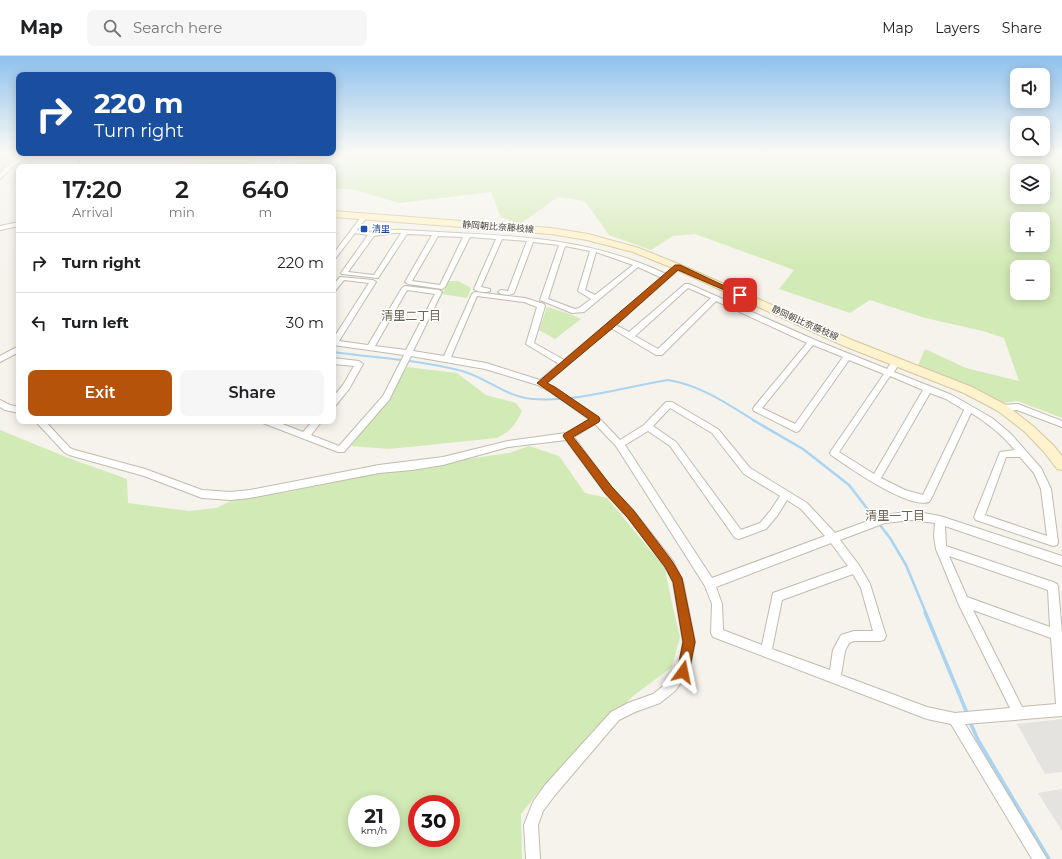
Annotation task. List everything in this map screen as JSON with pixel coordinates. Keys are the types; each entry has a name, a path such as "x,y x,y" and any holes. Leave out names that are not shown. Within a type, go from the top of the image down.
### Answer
{"main road":[{"name":"静岡朝比奈藤枝線","path":"336,214 531,229 565,233 588,237 636,250 834,336 968,390 1002,408 1029,429 1049,449 1062,465"}],"street":[{"path":"336,254 364,217"},
{"path":"0,228 16,225"},
{"path":"353,231 372,234 395,231 435,235 531,240 562,244 593,250 638,264 666,277"},
{"path":"372,234 344,273 376,277 405,232"},
{"path":"435,235 408,282 442,287 467,236"},
{"path":"499,238 477,289 511,293 531,240"},
{"path":"562,244 544,300 575,311 581,310 638,264"},
{"path":"593,250 581,290 595,298"},
{"path":"541,383 678,267"},
{"path":"336,286 342,278 373,282 336,340"},
{"path":"630,336 687,285 812,342 928,389 969,408 989,420 1007,435 1023,453 1038,471 1046,489 1053,542 980,517 1003,454 1023,453"},
{"path":"276,424 341,450 386,398 439,292 405,288 370,348"},
{"path":"447,358 475,294 525,300 542,306 530,344 564,364"},
{"path":"611,325 659,353 715,298"},
{"path":"812,342 757,409 796,429 847,357"},
{"path":"336,343 447,358 486,366 541,383 566,398 596,420 619,444 710,584 717,604 717,633 927,713 956,719 1062,709 1053,588 941,549"},
{"path":"0,359 16,351"},
{"path":"336,361 359,364 336,399"},
{"path":"896,362 887,373 834,453 876,480 918,498 926,499 969,408"},
{"path":"876,480 928,389"},
{"path":"0,403 8,408 16,409"},
{"path":"619,444 633,438 648,427 670,404 715,431 747,471 804,506 833,538 855,568 866,587 880,636 854,636 845,639 839,650 836,679"},
{"path":"1002,408 1018,407 1062,424"},
{"path":"43,424 61,442 66,450 72,453 145,473 202,494 230,496 250,494 379,469 443,461 508,444 568,436 596,420"},
{"path":"305,436 315,424"},
{"path":"648,427 674,444 739,535 763,526 774,513 785,495"},
{"path":"533,859 531,825 538,807 550,790 615,716 632,707 656,699 671,687 683,672 689,642 678,582 669,564 631,514 608,490 568,436"},
{"path":"710,584 868,525 903,515 921,516 940,520 1062,560"},
{"path":"940,520 939,536 941,549 963,601 1019,714"},
{"path":"766,652 777,597 855,568"},
{"path":"963,601 1057,635"},
{"path":"956,719 1040,859"}],"green space":[{"path":"357,190 1010,190 1010,204 1050,204 1050,190 1062,190 1062,418 1018,401 1001,403 918,365 925,349 966,368 1019,381 1004,338 983,331 925,318 870,300 850,313 779,289 794,270 695,234 673,236 651,250 609,235 585,201 558,197 520,224 501,217 491,192 399,203"},
{"path":"449,281 458,281 471,288 467,298 442,294"},
{"path":"547,307 581,319 555,339 539,330"},
{"path":"407,367 457,373 486,395 516,403 522,411 512,427 497,438 389,449 351,446 387,399"},
{"path":"0,430 66,457 127,479 128,503 189,511 216,508 231,501 288,492 375,472 509,453 529,446 559,456 585,493 607,498 665,568 680,637 672,667 633,696 545,784 521,814 522,859 0,859"}],"shaded area":[{"path":"1062,719 1062,772 1045,774 1017,724"},
{"path":"1061,789 1062,792 1062,831 1038,793"}],"waterway":[{"path":"336,352 446,367 471,374 514,395 533,399 584,396 668,380 680,382 713,396 755,421"},
{"path":"753,420 803,449 849,485 890,538 906,565 926,613"},
{"path":"925,612 967,713"},
{"path":"970,722 978,740 1049,859"}],"place":[{"name":"清里","path":"364,229"}],"district":[{"name":"清里二丁目","path":"411,316"},
{"name":"清里一丁目","path":"895,516"}],"route":[{"path":"683,672 689,642 678,582 669,564 631,514 608,490 568,436 596,420 583,409 541,383 678,267 740,295"}]}
